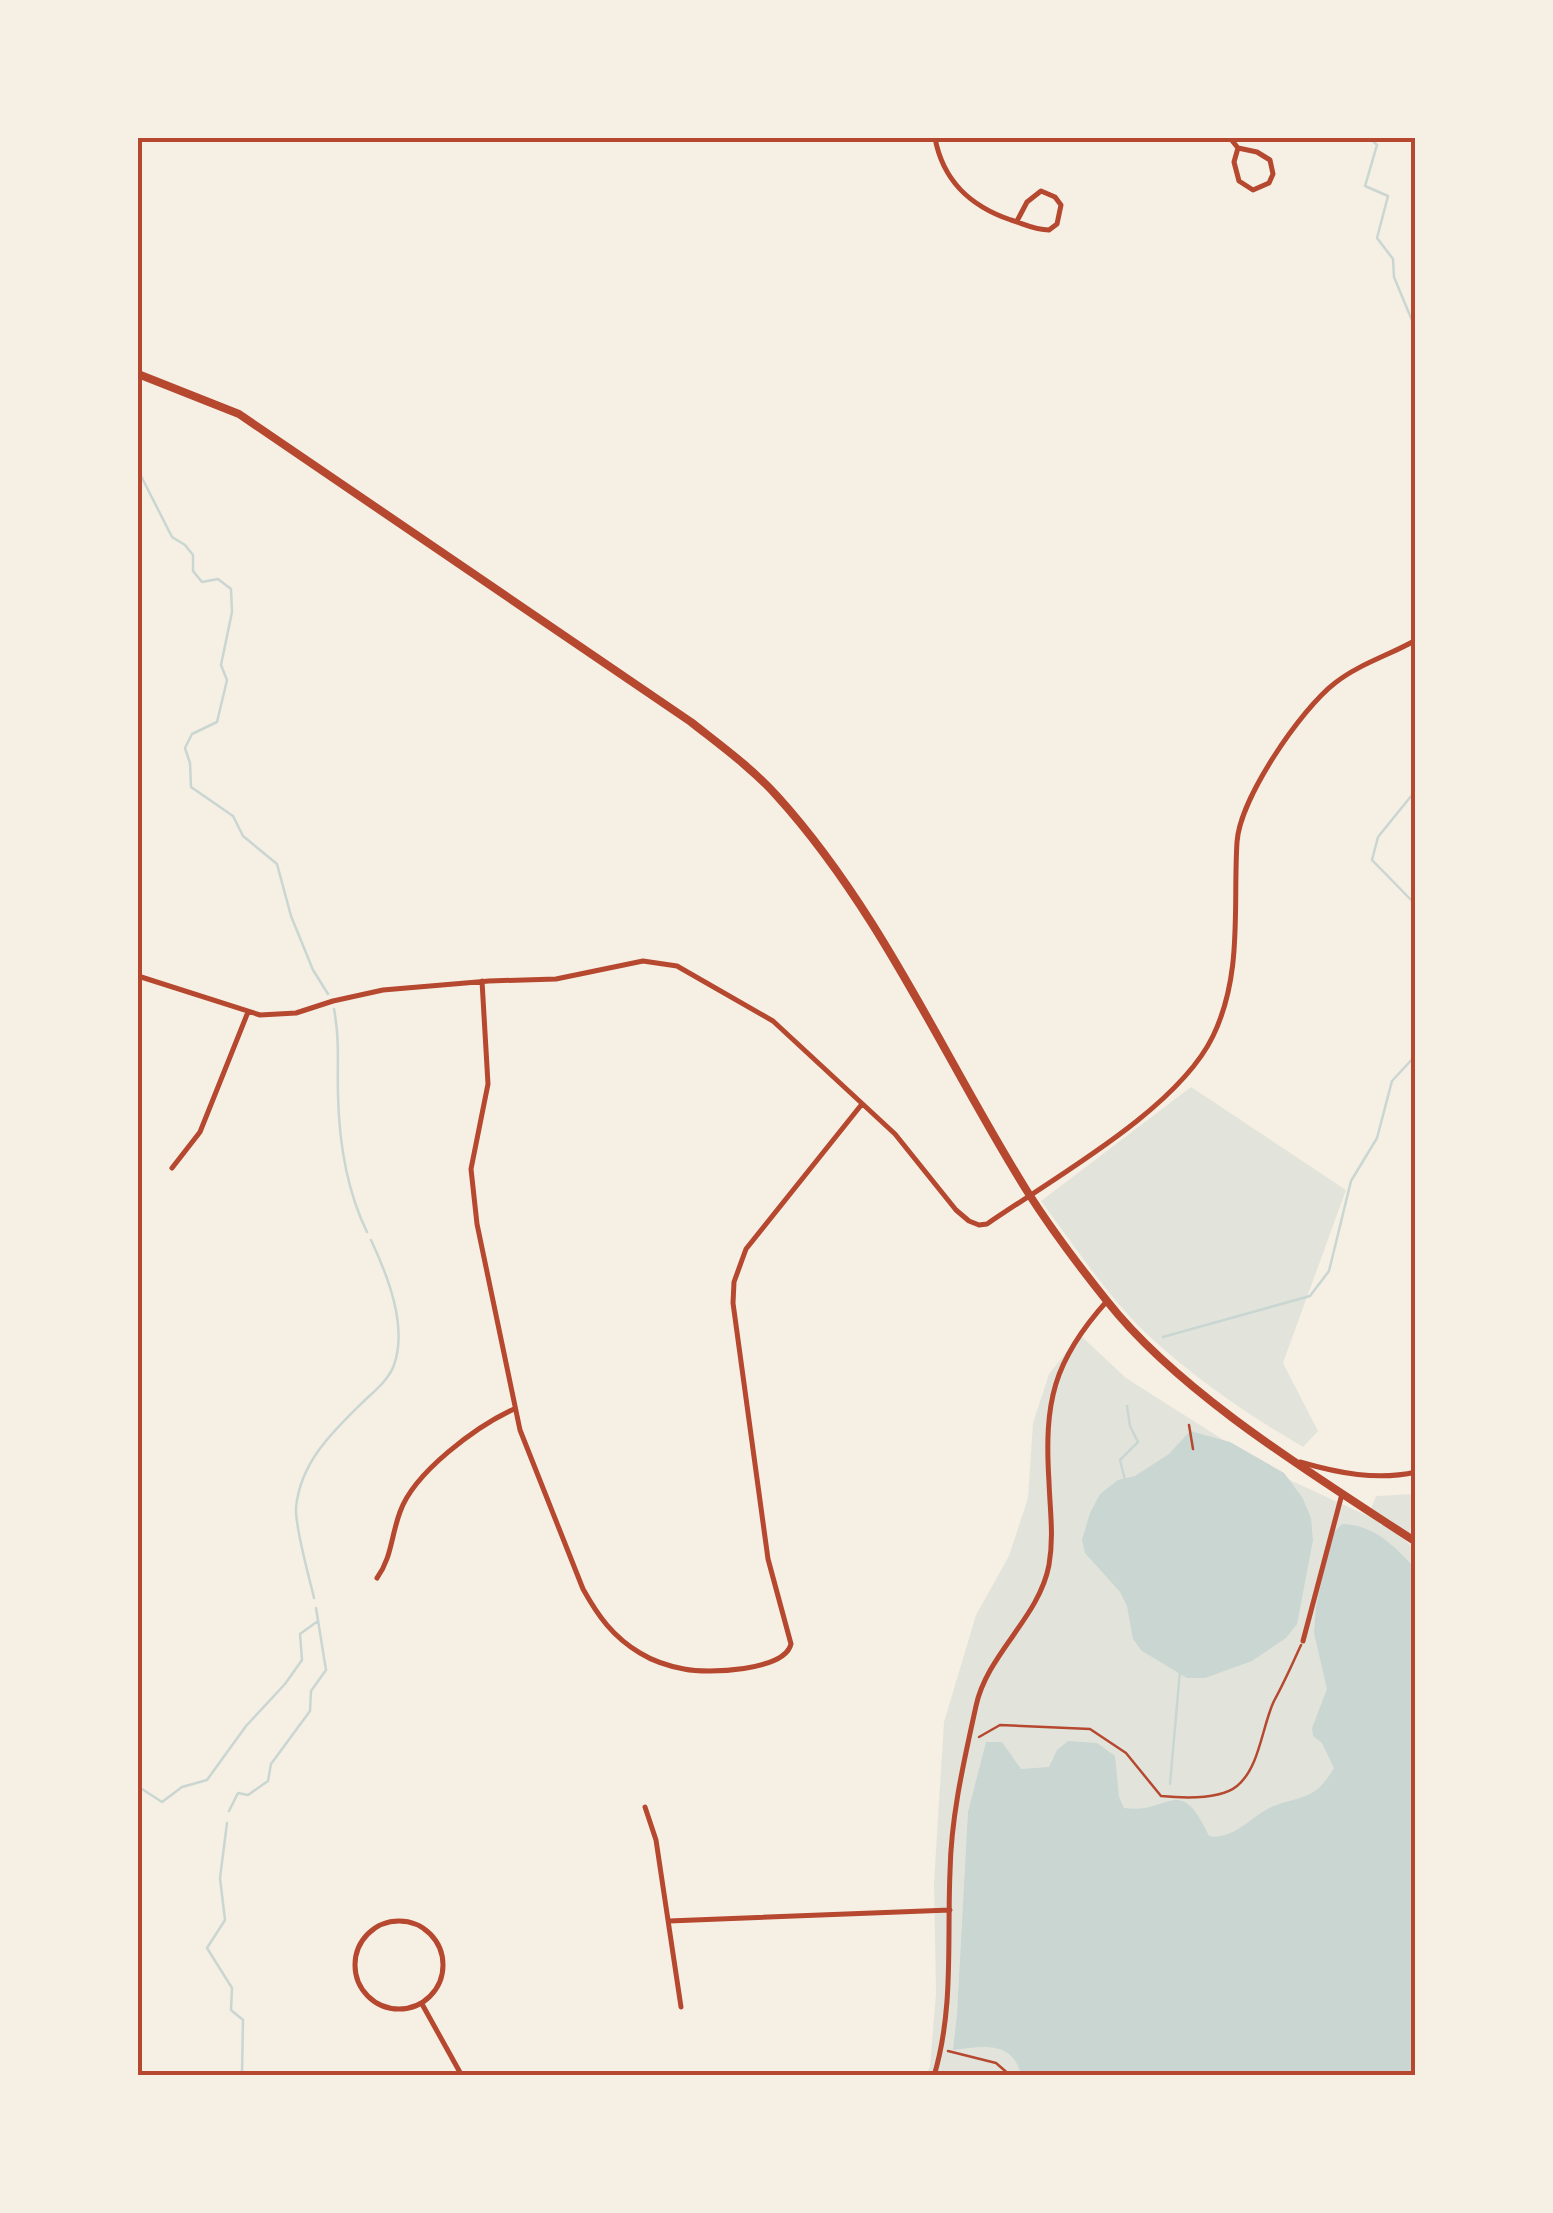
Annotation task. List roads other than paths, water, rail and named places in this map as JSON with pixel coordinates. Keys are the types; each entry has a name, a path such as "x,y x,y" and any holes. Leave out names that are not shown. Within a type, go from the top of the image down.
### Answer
{"main road":[{"path":"138,374 248,420 691,722 740,760 776,794 862,909 1029,1194 1107,1301 1198,1388 1294,1461 1416,1542"}],"street":[{"path":"935,138 947,176 985,210 1017,222 1049,230 1057,224 1061,205 1055,197 1041,192 1028,202 1017,222"},
{"path":"1230,138 1238,148 1270,160 1274,174 1269,183 1253,190 1238,181 1234,162 1238,148"},
{"path":"138,976 248,1012 278,1016 368,992 556,979 644,961 677,966 773,1021 895,1134 956,1210 968,1221 987,1224 1144,1115 1188,1075 1213,1037 1229,988 1236,944 1237,840 1246,803 1304,714 1324,692 1349,673 1416,640"},
{"path":"482,982 488,1084 471,1168 477,1224 514,1409 528,1455 596,1612 622,1642 643,1655 688,1670 759,1666 777,1661 788,1653 791,1644 768,1559 733,1303 734,1282 746,1250 862,1104"},
{"path":"172,1168 200,1132 248,1012"},
{"path":"934,2076 942,2049 950,1986 953,1832 977,1700 984,1681 1042,1588 1048,1570 1054,1526 1047,1458 1052,1394 1075,1338 1107,1301"},
{"path":"376,1578 392,1549 398,1515 410,1491 460,1444 493,1418 514,1409"},
{"path":"1294,1461 1356,1475 1400,1476 1416,1472"},
{"path":"1303,1640 1342,1493"},
{"path":"645,1807 656,1840 681,2007"},
{"path":"669,1921 950,1910"},
{"path":"408,1920 437,1942 442,1954 441,1978 435,1993 422,2004 406,2009 386,2008 358,1983 354,1958 357,1948 383,1922 408,1920"},
{"path":"422,2004 462,2076"}],"waterway":[{"path":"1370,138 1377,145 1365,186 1388,196 1377,238 1393,259 1394,277 1416,330"},
{"path":"138,470 172,537 193,555 193,571 202,582 218,579 231,589 232,612 221,665 227,680 217,722 192,734 185,748 191,787 233,816 243,836 277,864 291,916 313,970 328,994"},
{"path":"1416,790 1378,837 1372,860 1416,905"},
{"path":"334,1009 342,1147 354,1200 367,1232"},
{"path":"1163,1337 1310,1296 1329,1271 1351,1181 1377,1138 1392,1081 1416,1055"},
{"path":"314,1598 296,1508 304,1476 320,1448 389,1375 398,1350 394,1301 371,1240"},
{"path":"1125,1480 1120,1460 1138,1442 1127,1406"},
{"path":"229,1811 238,1793 248,1795 268,1781 271,1764 310,1711 311,1691 326,1670 316,1608"},
{"path":"138,1790 162,1802 182,1787 207,1780 302,1660 300,1634 318,1621"},
{"path":"1170,1784 1180,1671"},
{"path":"227,1823 220,1878 225,1920 207,1948 232,1988 231,2010 243,2020 242,2076"}]}
